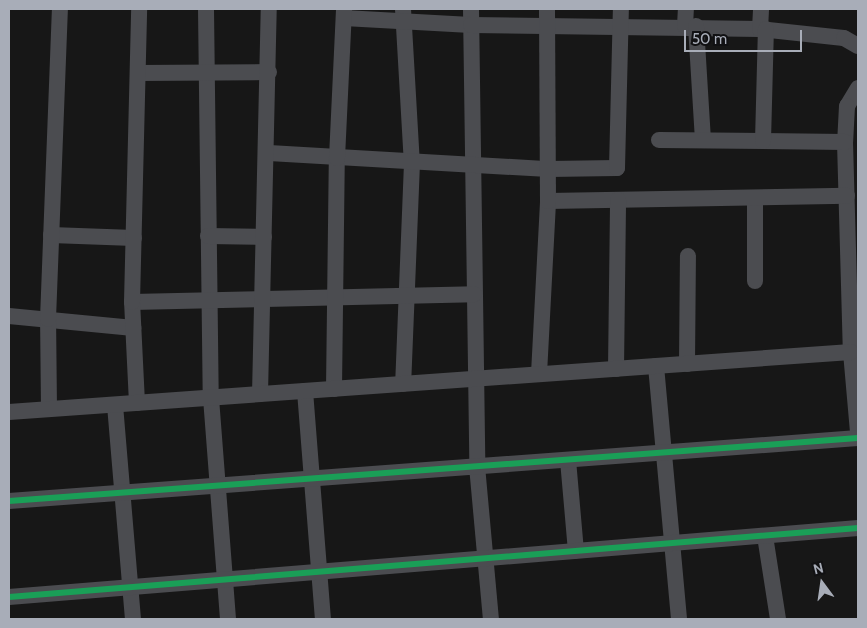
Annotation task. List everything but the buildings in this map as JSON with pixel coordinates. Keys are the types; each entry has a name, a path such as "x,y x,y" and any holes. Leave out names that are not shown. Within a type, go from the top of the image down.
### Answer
{"street":[{"path":"49,409 48,319 60,9"},
{"path":"137,403 132,302 138,9"},
{"path":"206,9 211,398 228,619"},
{"path":"260,394 260,298 269,153 269,9"},
{"path":"471,9 475,166 474,294 478,376 477,466 491,619"},
{"path":"686,9 690,26 703,140"},
{"path":"761,9 763,29 763,141"},
{"path":"334,389 337,158 344,13 403,16 471,25 547,16 620,16 690,26 763,29 844,38 858,46"},
{"path":"403,16 412,163 405,295 403,384"},
{"path":"539,374 548,201 547,16"},
{"path":"269,153 475,166 548,169 617,168 620,16"},
{"path":"138,73 269,72"},
{"path":"858,88 846,106 845,142 851,200 858,432"},
{"path":"659,140 845,142"},
{"path":"548,201 754,198 851,200"},
{"path":"754,198 755,281"},
{"path":"616,369 618,200"},
{"path":"51,235 134,238"},
{"path":"208,236 264,236"},
{"path":"688,256 688,364"},
{"path":"132,302 209,302 260,298 474,294"},
{"path":"9,316 133,328"},
{"path":"9,412 403,384 478,376 688,364 854,346"},
{"path":"656,366 679,619"},
{"path":"306,391 323,619"},
{"path":"114,405 133,619"},
{"path":"9,501 858,438"},
{"path":"568,460 576,551"},
{"path":"9,597 858,528"},
{"path":"766,536 778,619"}],"cycle path":[{"path":"9,501 858,438"},
{"path":"9,597 858,528"}]}
